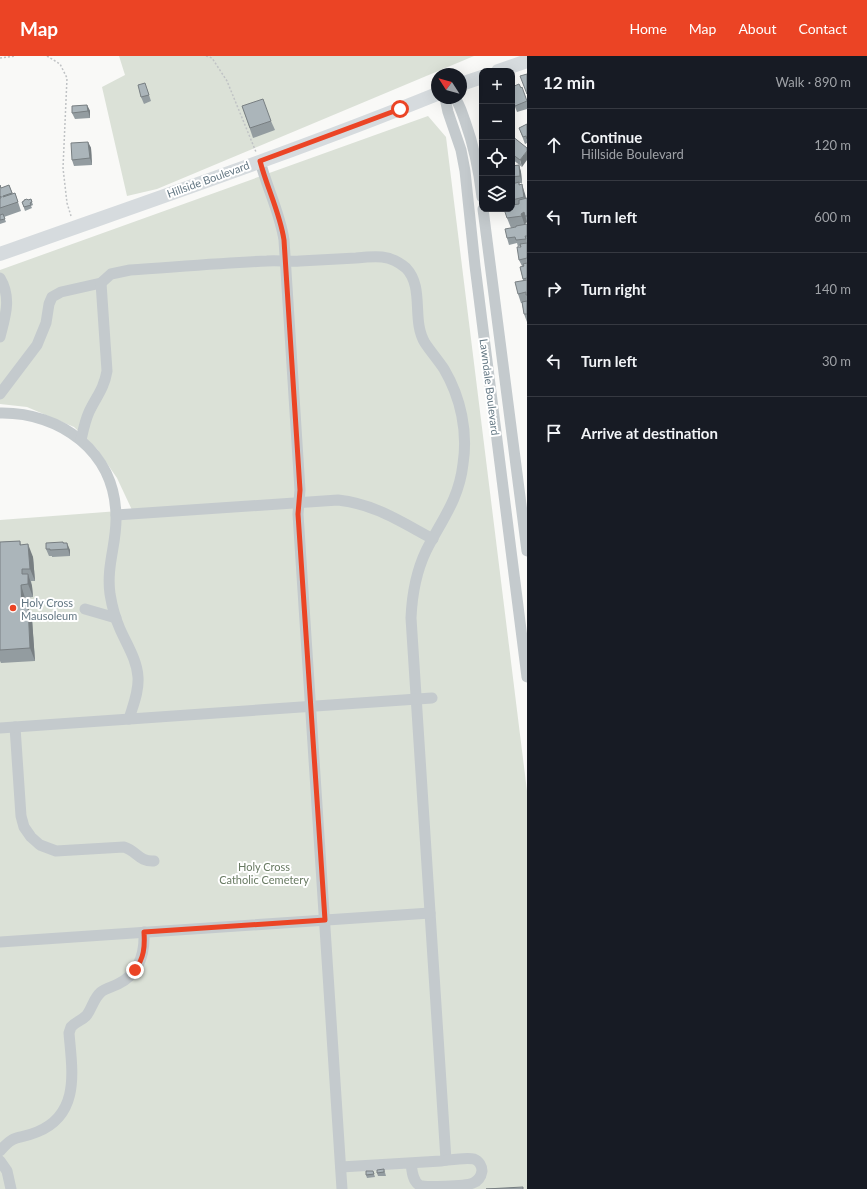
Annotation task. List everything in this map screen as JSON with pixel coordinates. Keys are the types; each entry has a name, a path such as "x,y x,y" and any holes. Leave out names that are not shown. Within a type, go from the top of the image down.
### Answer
{"main road":[{"path":"507,68 527,61"},
{"path":"467,82 479,78"},
{"name":"Hillside Boulevard","path":"0,254 375,119 431,96"}],"street":[{"name":"Lawndale Boulevard","path":"446,104 461,150 465,171 475,266 527,677"},
{"path":"459,104 473,144 479,179"},
{"path":"260,161 265,181 281,225 284,240 300,490 298,514 342,1189"},
{"name":"Lawndale Boulevard","path":"484,212 527,550"},
{"path":"0,394 37,345 46,323 49,304 52,297 60,292 101,283 112,274 130,270 269,260 285,261 383,257 399,263 406,268 411,276 416,292 418,321 421,334 449,379 458,402 464,426 463,465 457,492 447,516 433,539 421,565 414,591 411,629 446,1160"},
{"path":"0,278 7,300 6,313 0,337"},
{"path":"81,440 87,416 101,392 106,379 107,371 101,283"},
{"path":"0,413 26,414 42,418 66,429 81,440 96,457 107,476 112,490 116,515 109,573 110,596 116,618 137,669 137,691 130,719"},
{"path":"116,515 334,500 358,503 383,512 433,539"},
{"path":"85,609 116,618"},
{"path":"0,728 432,698"},
{"path":"14,727 21,816 24,827 31,837 45,847 56,850 124,847 143,860 154,861"},
{"path":"0,942 430,913"},
{"path":"0,1151 6,1143 14,1138 29,1135 45,1128 55,1121 63,1110 70,1098 72,1084 69,1033 71,1026 86,1015 100,993 122,982 135,970 141,960 144,950 144,932"},
{"path":"341,1167 474,1159 480,1163 482,1170 480,1177 469,1184 424,1187 416,1182 413,1176 411,1163"},
{"path":"0,1161 7,1171 11,1189"}],"path":[{"path":"0,58 15,56"},
{"path":"47,56 60,64 67,78 63,168 68,203 74,227"},
{"path":"206,56 212,58 227,81 260,161"}],"green space":[{"path":"119,56 474,56 445,68 431,68 431,74 157,189 127,196 102,87 125,75"},
{"name":"Holy Cross Catholic Cemetery","path":"428,116 446,137 527,791 527,1189 0,1189 0,520 132,510 117,478 97,449 74,427 27,407 0,404 0,270"}],"building":[{"path":"527,74 527,94 520,76"},
{"path":"145,83 149,95 141,97 138,85"},
{"path":"519,84 521,88 522,87 527,101 515,106 515,104 515,86"},
{"path":"263,99 271,121 250,128 242,106"},
{"path":"87,105 88,111 72,113 72,106"},
{"path":"527,124 527,139 526,136 523,137 519,128"},
{"path":"515,138 527,148 527,151 520,160 515,156"},
{"path":"88,142 90,158 72,160 71,143"},
{"path":"519,165 520,176 515,177 515,166"},
{"path":"519,182 519,185 522,184 524,197 515,199 515,183"},
{"path":"0,185 1,188 9,185 12,193 3,197 15,193 18,202 0,208"},
{"path":"527,198 527,216 525,216 524,212 521,214 522,216 507,218 505,212 515,212 515,205 519,204 519,200"},
{"path":"27,199 31,199 31,205 24,207 22,202"},
{"path":"3,214 5,219 0,220 0,215"},
{"path":"527,224 526,239 516,240 515,237 507,238 505,229"},
{"path":"527,243 527,258 519,260 517,247 521,247 520,244"},
{"path":"527,263 527,278 523,279 520,267"},
{"path":"527,280 527,295 526,292 518,294 515,282"},
{"path":"527,301 527,314 524,314 522,302"},
{"name":"Holy Cross Mausoleum","path":"20,541 20,545 28,544 30,569 22,569 22,574 28,574 28,584 21,585 22,607 28,606 30,648 0,650 0,542"},
{"path":"46,543 67,543 68,549 46,549"},
{"path":"384,1169 384,1172 377,1173 377,1170"},
{"path":"366,1171 373,1171 374,1174 366,1175"},
{"path":"523,1187 523,1189 486,1189"}],"place":[{"name":"Holy Cross Mausoleum","path":"13,608"}],"route":[{"path":"135,970 143,955 145,946 144,932 325,920 298,514 300,490 284,240 279,218 265,181 260,161 400,109"}]}
